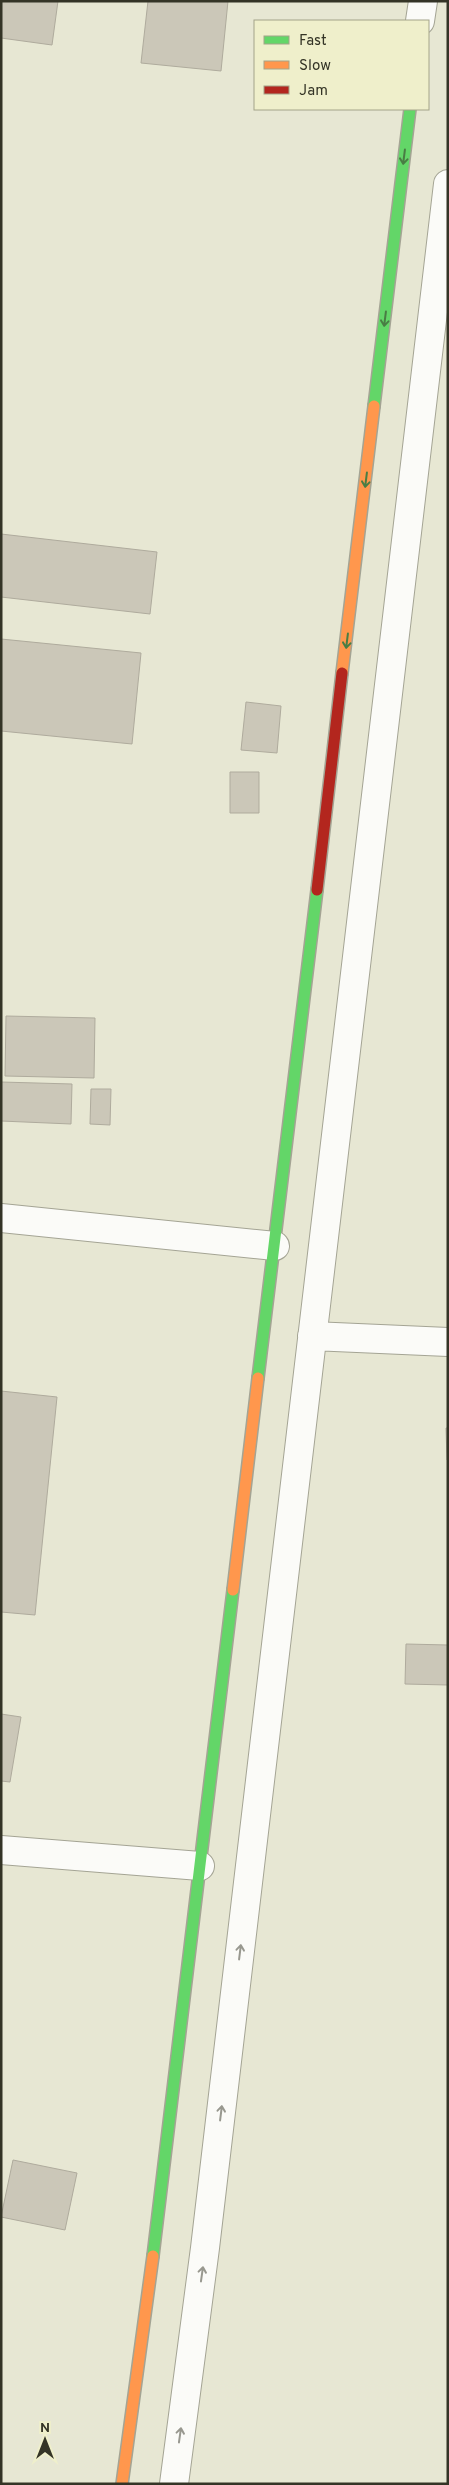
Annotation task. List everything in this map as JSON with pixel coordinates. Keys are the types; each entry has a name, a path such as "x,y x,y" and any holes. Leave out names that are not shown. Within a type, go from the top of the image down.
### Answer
{"street":[{"path":"420,20 423,1"},
{"path":"122,2484 151,2272 410,110"},
{"path":"174,2484 206,2238 448,184"},
{"path":"1,1218 275,1246"},
{"path":"312,1336 448,1342"},
{"path":"1,1850 200,1866"}],"building":[{"path":"1,1 58,1 52,45 1,38"},
{"path":"148,1 228,1 221,71 141,63"},
{"path":"1,534 157,552 150,614 1,597"},
{"path":"1,639 141,653 132,744 1,731"},
{"path":"246,702 281,706 277,753 241,750"},
{"path":"230,772 259,772 259,813 230,813"},
{"path":"6,1016 95,1018 94,1078 5,1076"},
{"path":"1,1082 72,1084 71,1124 1,1121"},
{"path":"91,1089 111,1089 110,1125 90,1124"},
{"path":"1,1391 57,1397 35,1615 1,1612"},
{"path":"446,1428 448,1428 448,1460 447,1460"},
{"path":"406,1644 448,1645 448,1685 405,1684"},
{"path":"1,1714 21,1717 10,1782 1,1781"},
{"path":"13,2160 77,2173 65,2230 1,2217"}],"traffic: fast":[{"path":"374,406 410,110"},
{"path":"258,1378 317,890"},
{"path":"153,2256 233,1590"}],"traffic: slow":[{"path":"342,673 374,406"},
{"path":"233,1590 258,1378"},
{"path":"122,2484 153,2256"}],"traffic: jam":[{"path":"317,890 342,673"}]}
